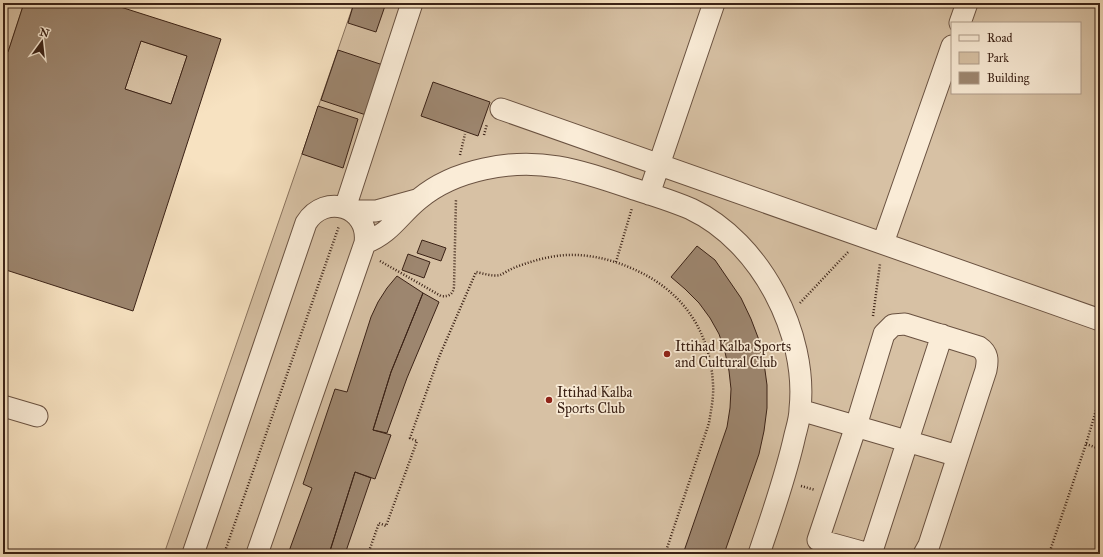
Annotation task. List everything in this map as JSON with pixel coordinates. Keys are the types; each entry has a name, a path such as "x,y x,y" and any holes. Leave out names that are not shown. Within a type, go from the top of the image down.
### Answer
{"lane":[{"path":"348,209 412,3"},
{"path":"643,192 658,164 714,3"},
{"path":"960,22 967,3"},
{"path":"883,244 951,49"},
{"path":"501,109 1100,320"},
{"path":"363,247 380,237 419,199 437,187 457,177 483,169 510,164 558,166 582,172 692,210 712,222 732,238 749,255 763,274 776,295 786,318 796,347 799,362 801,378 800,410 789,462 759,554"},
{"path":"193,554 306,223 322,208 338,206 348,209 368,211 384,209 419,199"},
{"path":"257,554 366,237 362,222 348,209"},
{"path":"924,554 929,545 988,360 986,354 979,347 942,335 905,324 893,326 884,334 856,426 816,547 870,554 942,335"},
{"path":"3,406 37,416"},
{"path":"800,410 958,456"}],"path":[{"path":"363,247 441,296 450,295 454,290 457,177 465,134"},
{"path":"616,262 643,192"},
{"path":"224,554 348,209"},
{"path":"786,318 863,236"},
{"path":"883,244 872,324 884,334"},
{"path":"368,554 378,523 386,526 417,440 410,438 439,357 476,272 498,276 531,262 548,257 566,255 590,256 616,262 644,273 664,286 678,299 690,314 700,330 707,348 713,386 709,423 665,554"},
{"path":"1049,554 1086,444 1100,397"},
{"path":"1086,444 1100,449"},
{"path":"783,481 833,495"}],"green space":[{"path":"3,3 24,3 8,52 3,50"},
{"name":"Ittihad Kalba Sports and Cultural Club","path":"354,3 1100,3 1100,554 164,554"},
{"path":"141,41 187,56 171,104 125,89"}],"building":[{"path":"24,3 108,3 221,39 133,311 3,269 3,50 8,52","holes":["141,41 187,56 171,104 125,89"]},
{"path":"354,3 386,3 376,32 348,23"},
{"path":"338,50 386,66 369,116 321,100"},
{"path":"433,82 490,102 478,136 421,116"},
{"path":"318,106 358,119 343,168 302,154"},
{"path":"422,240 446,248 441,261 417,253"},
{"path":"697,246 715,260 741,298 759,340 767,385 767,408 759,454 724,554 683,554 727,427 731,389 725,352 719,334 699,303 671,277"},
{"path":"408,254 430,262 424,278 402,270"},
{"path":"397,276 423,293 391,372 373,430 391,435 375,479 355,472 329,554 288,554 312,488 303,484 335,389 347,392 371,317 378,302"},
{"path":"423,293 439,302 407,378 387,433 373,430 391,372"},
{"path":"355,472 371,478 345,554 329,554"}],"place":[{"name":"Ittihad Kalba Sports and Cultural Club","path":"667,354"},
{"name":"Ittihad Kalba Sports Club","path":"549,400"}]}
